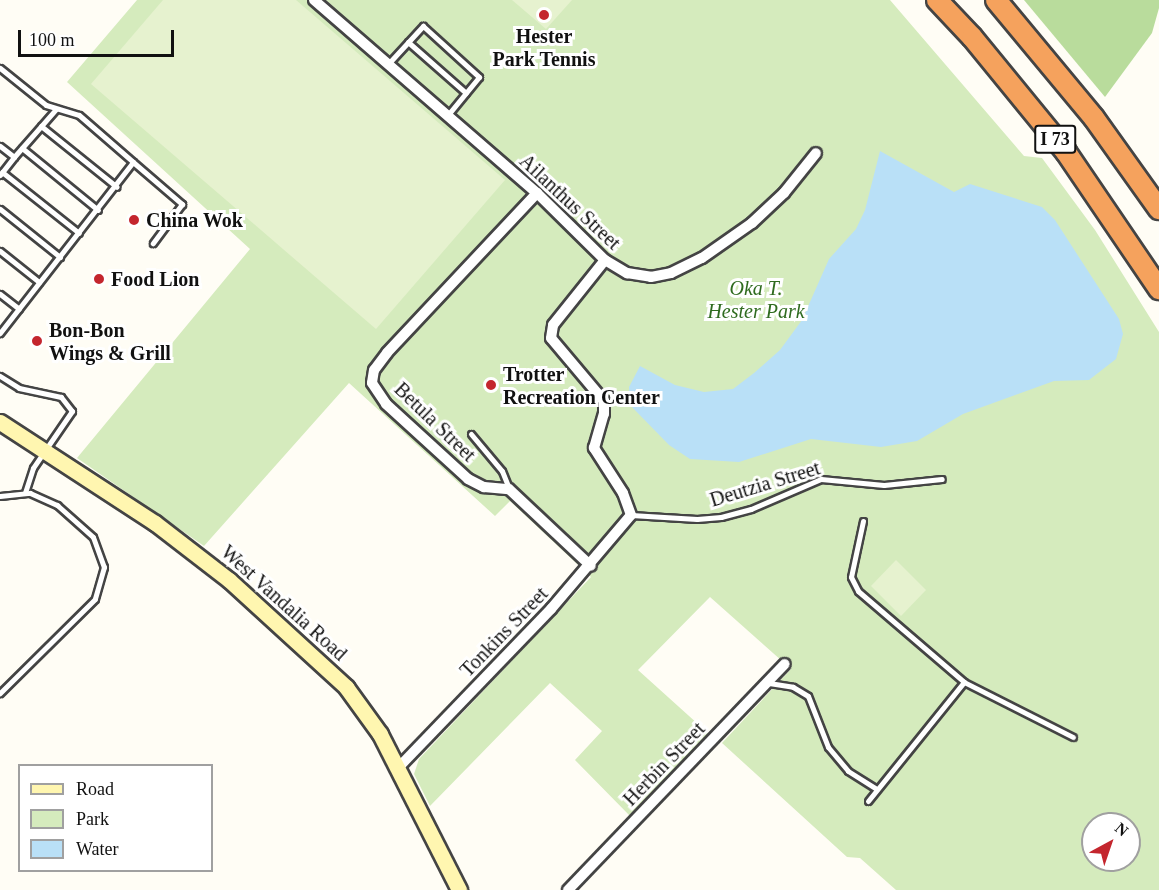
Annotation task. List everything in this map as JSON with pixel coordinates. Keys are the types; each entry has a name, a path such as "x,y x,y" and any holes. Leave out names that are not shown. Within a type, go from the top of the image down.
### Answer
{"highway":[{"name":"I 73","path":"937,0 1066,152 1159,289"},
{"name":"I 73","path":"996,0 1094,118 1159,209"}],"street":[{"name":"Ailanthus Street","path":"314,0 537,194 605,261 627,273 651,277 687,266 752,223 784,193 816,153"},
{"name":"Betula Street","path":"509,489 484,487 468,479 386,404 372,383 374,370 387,352 537,194"},
{"path":"605,261 553,325 551,338 604,401 594,448 623,493 631,515"},
{"name":"West Vandalia Road","path":"0,422 155,523 229,580 301,644 366,711 459,890"},
{"path":"509,489 591,566"},
{"name":"Tonkins Street","path":"397,769 591,566 631,515"},
{"name":"Herbin Street","path":"568,890 785,664"}],"lane":[{"path":"388,64 423,26 479,77 447,116"},
{"path":"408,42 466,93"},
{"path":"0,68 56,109 79,115 182,204 153,243"},
{"path":"56,109 1,174 79,233"},
{"path":"41,126 117,187"},
{"path":"0,146 15,158"},
{"path":"22,148 98,210"},
{"path":"0,333 117,187 133,162"},
{"path":"0,209 60,257"},
{"path":"0,251 39,282"},
{"path":"0,294 19,309"},
{"path":"0,376 19,388 61,397 69,403 70,419 33,468 25,493"},
{"path":"471,434 502,471 509,489"},
{"name":"Deutzia Street","path":"631,515 697,519 721,517 751,509 821,479 884,485 942,479"},
{"path":"0,496 25,493 57,506 78,520 101,550 103,579 95,598 0,693"},
{"path":"863,521 851,570 852,585 964,682 1073,737"},
{"path":"767,682 793,687 808,696 828,747 848,771 877,789"},
{"path":"868,801 964,682"}],"green space":[{"name":"Oka T. Hester Park","path":"137,0 890,0 1024,156 1042,158 1095,230 1159,332 1159,890 896,890 860,858 847,857 722,743 791,669 710,597 638,670 709,734 630,816 575,760 602,731 550,683 430,806 414,774 419,759 591,577 510,501 495,516 349,383 204,546 77,458 250,249 67,82"},
{"path":"163,0 296,0 505,180 376,329 91,84"},
{"name":"Hester Park Tennis","path":"512,0 572,0 546,29"},
{"path":"1024,0 1159,0 1159,8 1152,33 1105,97"},
{"path":"896,560 926,590 901,616 871,586"}],"water":[{"path":"880,151 954,192 970,184 1042,207 1055,220 1119,319 1123,334 1116,359 1089,380 1054,381 963,414 917,441 881,447 811,439 739,462 690,459 669,445 630,405 629,387 640,366 675,385 704,392 733,389 780,350 802,320 829,259 856,229 865,210"}],"place":[{"name":"Hester Park Tennis","path":"544,15"},
{"name":"China Wok","path":"134,220"},
{"name":"Food Lion","path":"99,279"},
{"name":"Bon-Bon Wings & Grill","path":"37,341"},
{"name":"Trotter Recreation Center","path":"491,385"}]}
